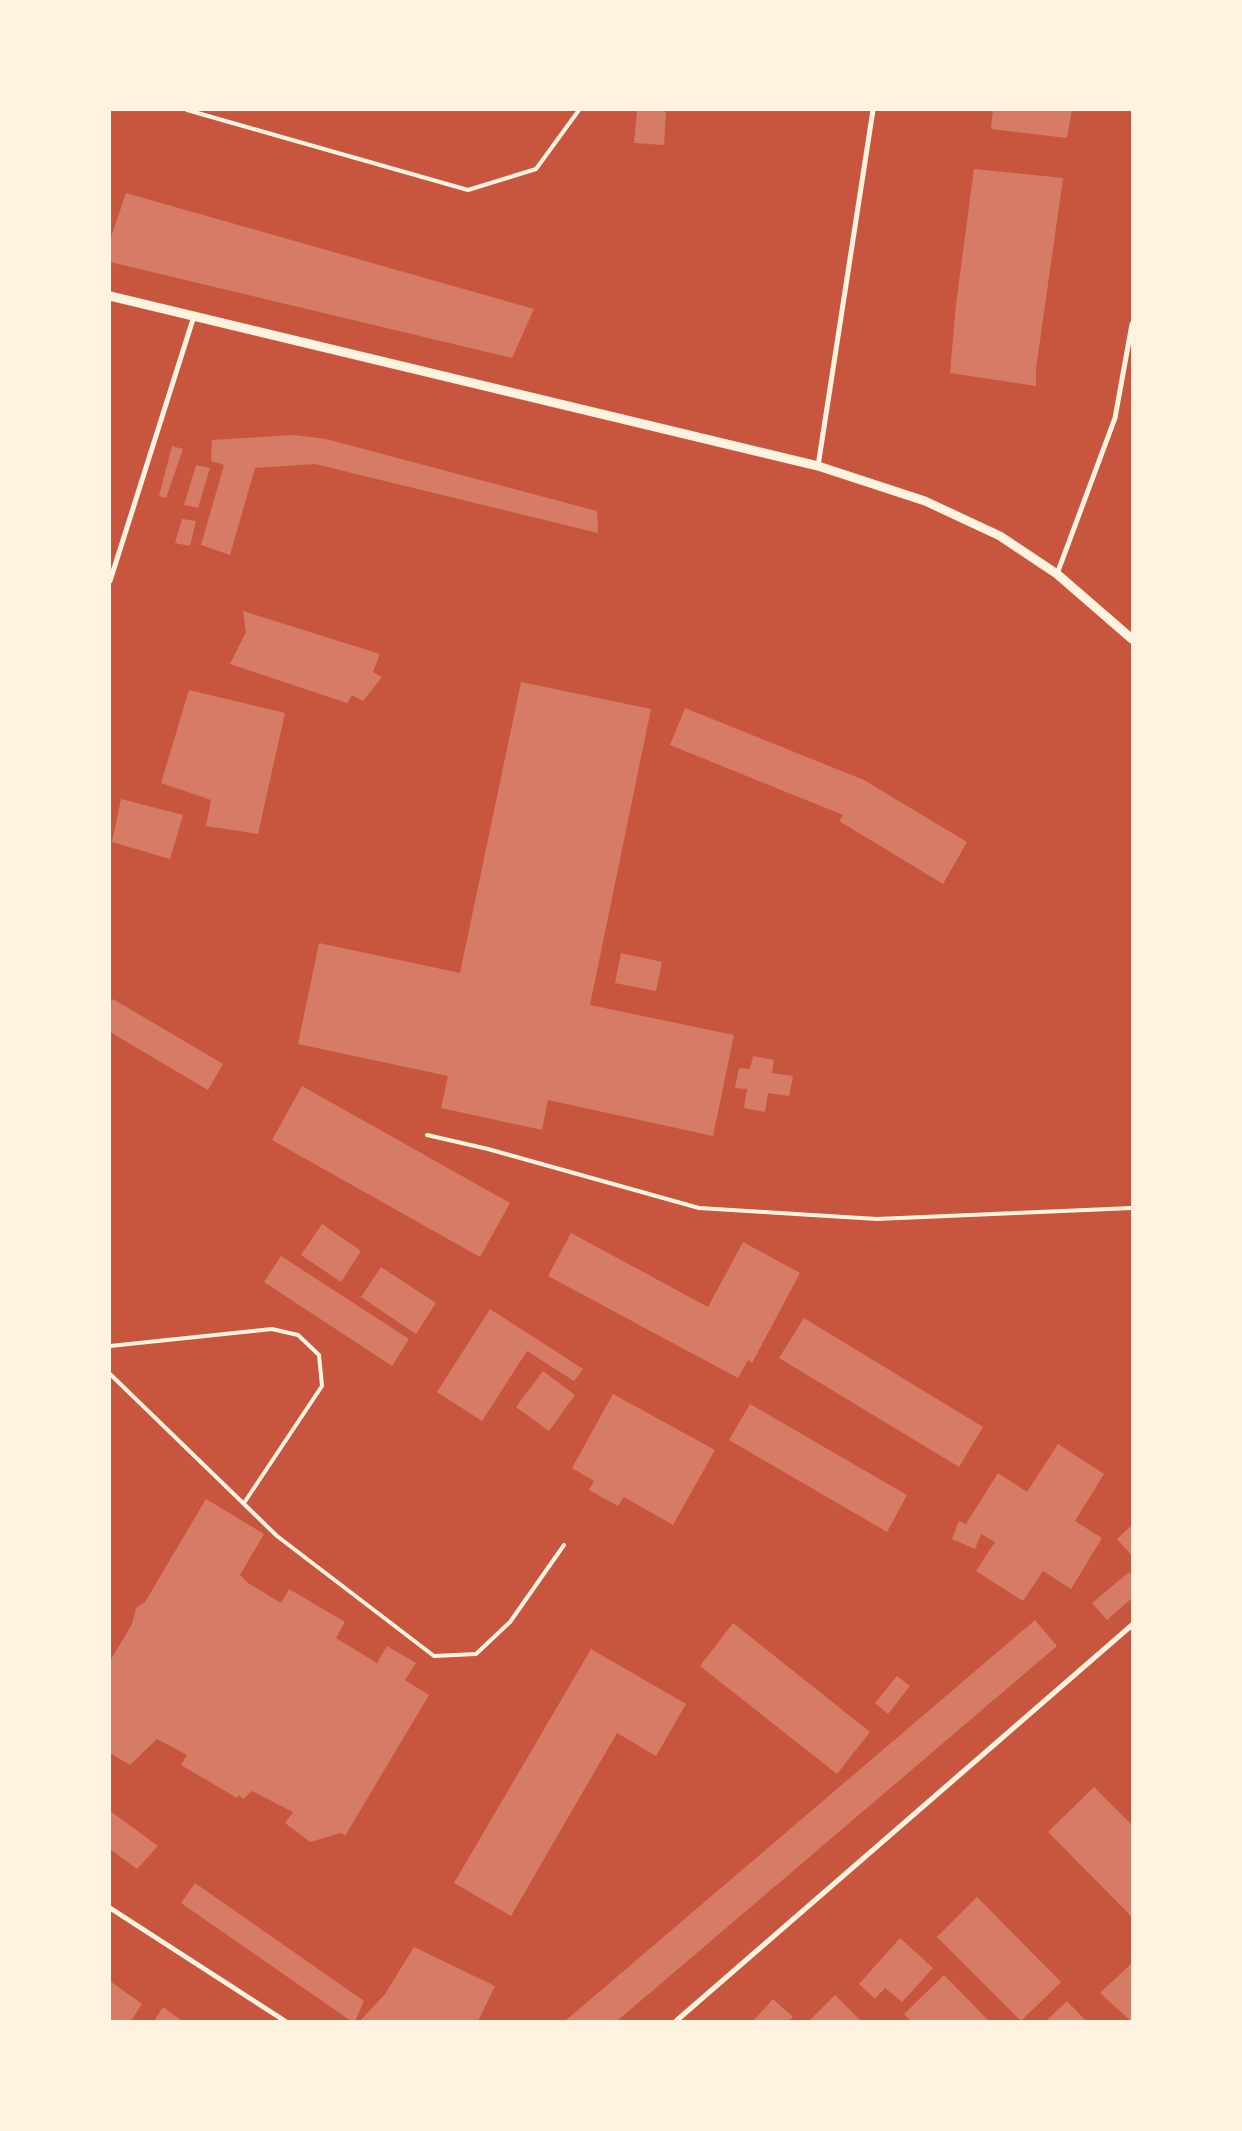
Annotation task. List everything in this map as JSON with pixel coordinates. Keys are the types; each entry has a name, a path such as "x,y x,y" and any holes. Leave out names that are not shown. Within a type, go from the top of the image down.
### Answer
{"street":[{"path":"818,466 873,110"},
{"path":"110,296 818,466 925,501 1000,536 1057,574 1132,639"},
{"path":"110,581 194,316"},
{"path":"1057,574 1115,418 1132,324"},
{"path":"676,2021 1132,1625"},
{"path":"110,1908 285,2021"}],"lane":[{"path":"188,110 468,190 536,169 579,110"},
{"path":"427,1134 488,1149 699,1208 877,1219 1132,1208"},
{"path":"110,1346 272,1329 298,1335 319,1355 322,1386 244,1504"},
{"path":"110,1374 278,1536 434,1656 476,1654 510,1622 564,1545"}],"building":[{"path":"637,110 660,110 666,112 664,145 634,143"},
{"path":"993,110 1072,110 1067,138 991,129"},
{"path":"974,169 1063,178 1036,369 1036,386 950,373 956,304"},
{"path":"126,193 534,309 512,358 110,262 110,240"},
{"path":"294,435 326,439 597,511 598,533 315,464 255,468 230,555 201,545 224,465 211,461 212,440"},
{"path":"172,446 183,449 166,498 159,496"},
{"path":"196,465 210,468 198,508 184,505"},
{"path":"182,519 196,521 190,546 175,543"},
{"path":"243,611 380,654 373,672 382,677 363,701 352,695 347,703 230,664 246,632"},
{"path":"521,682 651,709 590,1005 734,1035 713,1136 548,1100 542,1130 441,1108 448,1076 298,1044 319,943 460,973"},
{"path":"189,690 285,713 258,834 206,826 211,800 161,783"},
{"path":"685,708 864,780 967,842 943,884 839,821 843,815 670,745"},
{"path":"121,799 183,815 170,859 112,842"},
{"path":"621,953 662,962 656,991 615,983"},
{"path":"113,999 223,1064 208,1090 110,1032 110,1003"},
{"path":"753,1056 774,1060 772,1073 793,1076 789,1096 768,1093 765,1112 744,1108 747,1089 735,1088 739,1068 750,1069"},
{"path":"302,1086 510,1203 480,1257 272,1140"},
{"path":"322,1224 361,1251 341,1282 301,1255"},
{"path":"571,1233 708,1307 743,1242 800,1273 752,1363 748,1360 738,1378 548,1276"},
{"path":"281,1256 409,1339 392,1366 264,1282"},
{"path":"381,1267 436,1303 416,1334 361,1297"},
{"path":"490,1309 583,1369 574,1381 527,1351 482,1421 437,1392"},
{"path":"804,1318 983,1427 959,1467 779,1358"},
{"path":"543,1371 575,1395 549,1431 516,1407"},
{"path":"613,1394 715,1450 673,1525 624,1497 618,1506 589,1490 594,1481 572,1468"},
{"path":"750,1404 907,1495 887,1532 729,1440"},
{"path":"1058,1444 1104,1474 1075,1521 1102,1538 1071,1589 1043,1571 1023,1601 976,1571 995,1542 981,1534 975,1549 952,1539 959,1521 966,1524 998,1473 1027,1492"},
{"path":"206,1499 264,1534 240,1575 248,1583 281,1603 289,1589 345,1622 336,1638 377,1663 387,1646 416,1663 405,1680 429,1695 345,1836 341,1833 310,1842 285,1823 293,1812 252,1791 243,1799 239,1795 237,1798 181,1765 187,1755 157,1739 130,1765 110,1753 110,1661 132,1624 136,1608 145,1602"},
{"path":"1132,1525 1132,1556 1117,1539"},
{"path":"1129,1572 1132,1576 1132,1598 1107,1620 1092,1603"},
{"path":"1035,1620 1057,1646 617,2021 565,2021"},
{"path":"733,1623 870,1732 837,1774 700,1666"},
{"path":"591,1649 686,1704 656,1756 617,1733 511,1916 454,1883"},
{"path":"897,1676 910,1686 888,1714 875,1703"},
{"path":"1094,1787 1132,1825 1132,1917 1048,1832"},
{"path":"110,1811 158,1846 137,1869 110,1849"},
{"path":"195,1883 364,2001 355,2021 351,2021 181,1903"},
{"path":"977,1897 1061,1982 1021,2021 937,1937"},
{"path":"900,1938 933,1968 902,2002 885,1988 875,1999 859,1984"},
{"path":"414,1947 495,1986 478,2021 360,2021 385,1994"},
{"path":"1132,1963 1132,2021 1131,2021 1100,1993"},
{"path":"944,1975 989,2021 911,2021 904,2014"},
{"path":"110,1981 142,2004 131,2021 110,2021"},
{"path":"835,1995 861,2021 809,2021"},
{"path":"773,1999 793,2017 789,2021 753,2021"},
{"path":"1067,2001 1086,2021 1046,2021"},
{"path":"163,2007 182,2021 154,2021"}]}
